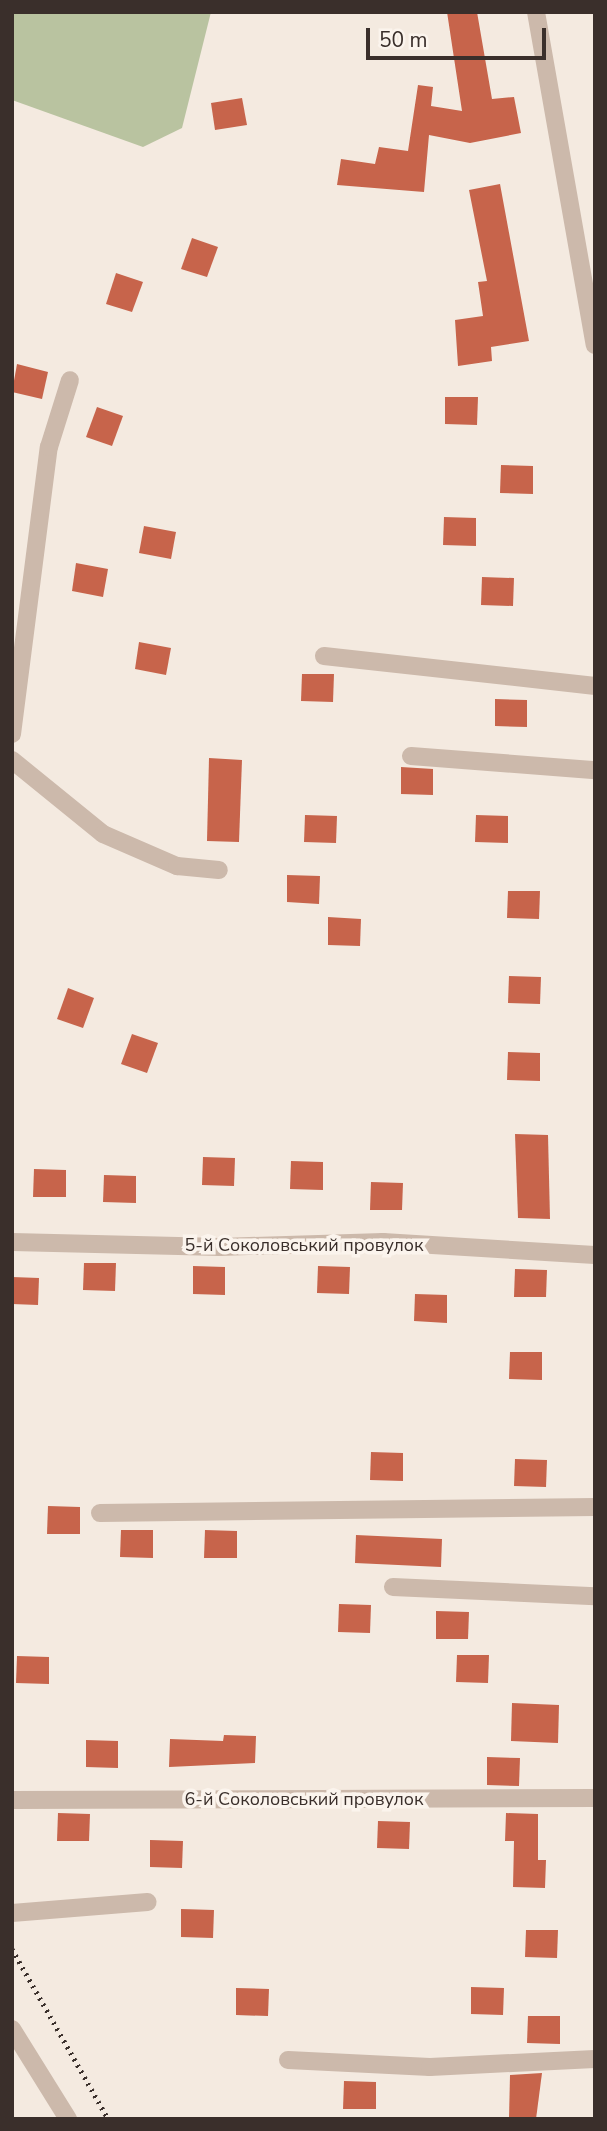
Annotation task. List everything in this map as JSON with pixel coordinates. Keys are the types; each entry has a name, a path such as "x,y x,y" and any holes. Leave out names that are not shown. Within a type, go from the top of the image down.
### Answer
{"street":[{"path":"536,12 595,345"},
{"path":"12,734 49,447 71,380"},
{"path":"324,656 595,686"},
{"path":"411,756 595,770"},
{"path":"12,760 62,806 115,841 177,866 219,870"},
{"name":"5-й Соколовський провулок","path":"12,1242 220,1247 383,1242 595,1255"},
{"path":"100,1513 595,1507"},
{"path":"393,1587 595,1596"},
{"name":"6-й Соколовський провулок","path":"12,1800 595,1798"},
{"path":"12,1913 148,1902"},
{"path":"12,2029 68,2119"},
{"path":"288,2060 430,2067 595,2059"}],"green space":[{"path":"12,12 211,12 182,128 143,147 12,100"}],"building":[{"path":"447,12 477,12 492,99 514,97 521,133 470,143 429,135 424,192 337,185 341,159 375,164 379,147 408,151 418,85 433,87 431,106 462,111"},
{"path":"242,98 247,125 215,130 211,103"},
{"path":"500,184 529,341 491,347 492,361 458,366 455,320 483,316 478,282 487,281 469,190"},
{"path":"192,238 218,247 207,277 181,269"},
{"path":"116,273 143,282 132,312 106,304"},
{"path":"17,364 48,372 42,399 12,392"},
{"path":"445,397 478,397 477,425 445,424"},
{"path":"97,407 123,416 112,446 86,437"},
{"path":"501,465 533,466 533,494 500,493"},
{"path":"444,517 476,518 476,546 443,545"},
{"path":"144,526 176,532 171,559 139,553"},
{"path":"76,563 108,569 103,597 72,591"},
{"path":"482,577 514,578 513,606 481,605"},
{"path":"139,642 171,648 166,675 135,669"},
{"path":"302,674 334,674 333,702 301,701"},
{"path":"495,699 527,700 527,727 495,726"},
{"path":"209,758 242,760 239,842 207,841"},
{"path":"401,767 433,769 433,795 401,794"},
{"path":"305,815 337,816 336,843 304,842"},
{"path":"476,815 508,816 508,843 475,842"},
{"path":"287,875 320,876 319,904 287,902"},
{"path":"508,891 540,891 539,919 507,918"},
{"path":"328,917 361,919 360,946 328,945"},
{"path":"509,976 541,977 540,1004 508,1003"},
{"path":"68,988 94,998 83,1028 57,1019"},
{"path":"132,1034 158,1043 147,1073 121,1064"},
{"path":"508,1052 540,1053 540,1081 507,1080"},
{"path":"515,1134 548,1135 550,1219 518,1218"},
{"path":"203,1157 235,1158 234,1186 202,1185"},
{"path":"291,1161 323,1162 323,1190 290,1189"},
{"path":"34,1169 66,1170 66,1197 33,1197"},
{"path":"104,1175 136,1176 136,1203 103,1202"},
{"path":"371,1182 403,1183 402,1210 370,1210"},
{"path":"84,1263 116,1263 115,1291 83,1290"},
{"path":"193,1266 225,1267 225,1295 193,1294"},
{"path":"318,1266 350,1267 349,1294 317,1293"},
{"path":"515,1269 547,1270 546,1297 514,1297"},
{"path":"12,1277 39,1278 38,1305 12,1304"},
{"path":"415,1294 447,1295 447,1323 414,1321"},
{"path":"510,1352 542,1352 542,1380 509,1379"},
{"path":"371,1452 403,1453 403,1481 370,1480"},
{"path":"515,1459 547,1460 546,1487 514,1486"},
{"path":"48,1506 80,1507 80,1534 47,1534"},
{"path":"121,1530 153,1530 153,1558 120,1557"},
{"path":"205,1530 237,1531 237,1558 204,1558"},
{"path":"356,1535 442,1539 441,1567 355,1563"},
{"path":"339,1604 371,1605 370,1633 338,1632"},
{"path":"436,1611 469,1612 468,1639 436,1639"},
{"path":"457,1655 489,1655 488,1683 456,1682"},
{"path":"17,1656 49,1657 49,1684 16,1683"},
{"path":"512,1703 559,1705 558,1743 511,1741"},
{"path":"224,1735 256,1736 255,1763 169,1767 170,1739 223,1741"},
{"path":"86,1740 118,1741 118,1768 86,1767"},
{"path":"487,1757 520,1758 519,1786 487,1785"},
{"path":"58,1813 90,1814 89,1841 57,1841"},
{"path":"506,1813 538,1814 538,1860 546,1860 545,1888 513,1887 514,1841 505,1841"},
{"path":"378,1821 410,1822 409,1849 377,1848"},
{"path":"150,1840 183,1841 182,1868 150,1867"},
{"path":"181,1909 214,1910 213,1938 181,1937"},
{"path":"526,1930 558,1930 557,1958 525,1957"},
{"path":"471,1987 504,1988 503,2015 471,2014"},
{"path":"236,1988 269,1989 268,2016 236,2015"},
{"path":"528,2016 560,2016 560,2044 527,2043"},
{"path":"542,2073 536,2119 509,2119 510,2075"},
{"path":"344,2081 376,2082 376,2109 343,2109"}],"railway":[{"path":"12,1949 108,2119"}]}
